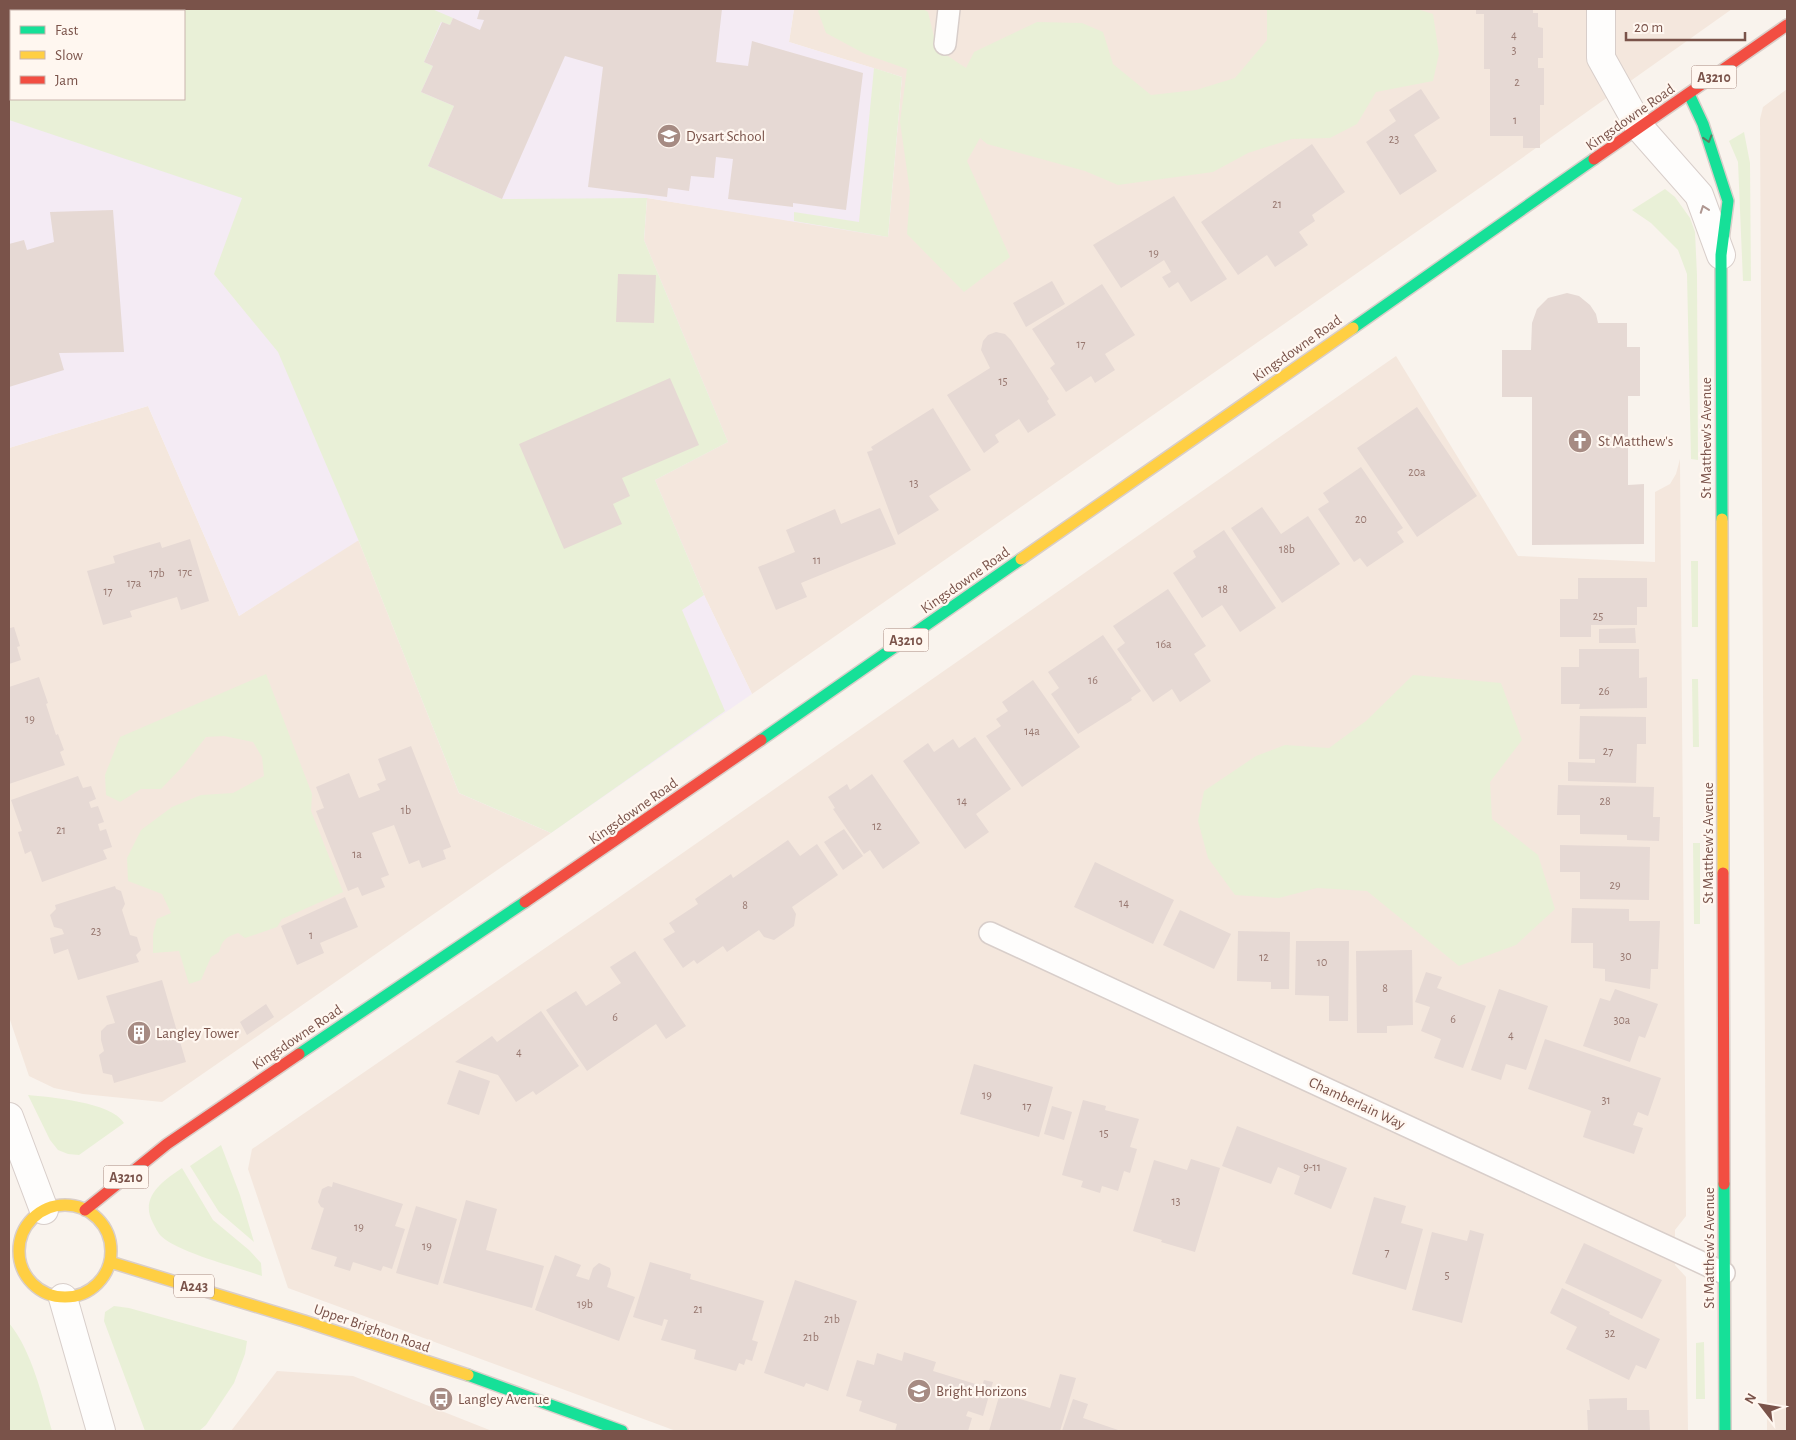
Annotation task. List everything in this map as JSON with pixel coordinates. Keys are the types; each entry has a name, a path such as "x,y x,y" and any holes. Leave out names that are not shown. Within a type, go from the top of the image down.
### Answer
{"main road":[{"name":"Kingsdowne Road","path":"86,1210 167,1144 218,1107 584,864 1787,25"},
{"name":"St Matthew's Avenue","path":"1689,94 1703,124 1728,201 1721,255 1725,1431"},
{"path":"60,1205 72,1205 86,1210 98,1219 108,1234 111,1250 110,1262 100,1282 90,1290 75,1297 49,1296 34,1287 13,1257 24,1228 34,1216 44,1210 60,1205"},
{"name":"Upper Brighton Road","path":"110,1262 255,1304 546,1402 622,1431"}],"street":[{"path":"1601,9 1601,58 1640,128 1699,195 1721,255"},
{"path":"9,1117 44,1210"},
{"path":"63,1298 101,1431"}],"lane":[{"path":"945,44 949,9"},
{"name":"Chamberlain Way","path":"990,932 1724,1273"}],"shaded area":[{"path":"9,9 18,9 10,10 9,47"},
{"path":"794,9 1732,9 1491,180 752,694 704,595 654,480 644,240 647,198 888,236 902,77 789,42"},
{"path":"794,9 789,42 902,77 888,237 647,198 644,240 728,442 655,480 704,595 752,694 551,833 459,793 359,540 239,616 148,406 9,448 10,42 10,100 185,100 185,10 18,10"},
{"path":"1787,89 1787,1431 1767,1431 1760,119 1763,107"},
{"path":"1396,356 1518,556 1655,562 1655,492 1670,484 1676,474 1680,459 1686,1216 1675,1230 1675,1265 1686,1277 1688,1431 676,1431 288,1288 248,1169 252,1149 608,905"},
{"path":"148,406 239,616 358,539 459,793 551,833 162,1102 83,1094 54,1088 29,1076 9,1017 9,448"},
{"path":"277,1371 353,1376 492,1431 231,1431"}],"green space":[{"path":"432,9 453,18 450,25 441,22 424,62 433,66 421,92 454,106 428,166 502,199 647,198 644,240 728,442 655,480 704,595 682,610 725,711 551,833 459,793 358,539 278,352 214,274 242,198 9,120 10,42 10,100 185,100 185,10 18,10"},
{"path":"820,9 923,9 928,12 937,49 966,68 974,52 1037,22 1082,23 1103,32 1113,64 1151,95 1196,90 1235,78 1267,40 1267,9 1417,9 1433,14 1439,54 1433,81 1376,92 1357,124 1330,138 1292,139 1248,153 1213,172 1118,185 1085,171 987,144 980,138 967,161 1010,257 964,292 907,234 910,192 900,122 907,69 865,54 826,33 818,11"},
{"path":"874,68 902,77 888,237 794,221 794,212 859,222"},
{"path":"1744,132 1750,163 1751,281 1743,281 1738,162 1729,141"},
{"path":"1665,189 1675,197 1690,218 1695,232 1698,460 1691,459 1687,274 1678,250 1651,223 1632,210"},
{"path":"1691,561 1698,561 1698,627 1692,627"},
{"path":"266,674 312,794 311,811 343,892 282,919 277,927 245,938 238,933 228,938 223,942 219,952 211,957 201,980 189,984 179,951 153,953 153,934 157,919 171,913 162,894 128,881 127,858 141,830 172,807 201,795 233,793 264,776 262,757 253,742 224,736 206,737 183,766 161,789 141,789 120,802 106,795 105,775 120,737"},
{"path":"1413,675 1501,683 1522,740 1490,782 1492,819 1538,855 1555,909 1516,945 1459,966 1367,891 1317,888 1279,898 1235,895 1208,858 1198,821 1204,791 1256,756 1285,745 1329,748 1366,721"},
{"path":"1692,679 1698,679 1699,747 1693,747"},
{"path":"1693,843 1700,843 1700,924 1694,924"},
{"path":"28,1095 65,1099 94,1105 117,1116 124,1123 79,1155 68,1154 58,1150 50,1140"},
{"path":"221,1145 240,1195 254,1242 219,1212 190,1166"},
{"path":"182,1168 213,1220 249,1250 261,1263 262,1276 194,1254 161,1236 149,1214 151,1198 167,1178"},
{"path":"114,1306 129,1308 247,1341 245,1354 234,1383 206,1425 199,1431 145,1431 104,1321 105,1312"},
{"path":"9,1323 17,1334 30,1360 52,1431 9,1431"},
{"path":"1704,1342 1705,1399 1696,1399 1696,1343"}],"building":[{"name":"Dysart School","path":"480,9 722,9 716,62 748,66 752,41 863,73 846,210 793,203 793,207 728,199 733,159 716,157 714,178 691,176 689,191 668,188 667,197 588,187 603,67 565,56 502,199 428,166 454,106 421,92 433,66 424,62 442,22 450,25 453,18 480,30 484,20 477,19"},
{"path":"1476,9 1533,9 1533,13 1538,13 1538,27 1543,28 1543,58 1538,58 1538,68 1544,68 1544,105 1540,105 1540,148 1523,148 1523,136 1490,136 1490,69 1484,69 1484,14 1476,14"},
{"path":"1421,89 1440,118 1414,135 1437,171 1400,195 1366,142 1396,121 1389,110"},
{"path":"1312,144 1345,192 1312,215 1315,221 1299,232 1308,245 1275,267 1267,255 1238,275 1201,222"},
{"path":"1174,196 1227,279 1191,302 1178,282 1169,288 1162,277 1171,272 1164,260 1121,288 1093,245"},
{"path":"113,210 124,352 59,353 64,370 9,387 9,244 24,240 27,250 54,242 50,212"},
{"path":"618,274 656,275 654,323 616,322"},
{"path":"1052,281 1065,304 1026,327 1013,303"},
{"path":"1102,284 1135,335 1105,354 1115,370 1095,383 1091,376 1066,392 1050,368 1055,364 1032,329"},
{"name":"St Matthew's","path":"1567,293 1579,296 1590,305 1596,314 1598,323 1627,323 1627,347 1640,347 1640,396 1628,396 1628,485 1644,484 1644,544 1532,545 1532,397 1502,397 1502,350 1531,350 1532,323 1537,309 1548,298"},
{"path":"996,332 1005,334 1011,340 1049,399 1047,401 1056,415 1028,433 1019,419 995,435 999,442 984,453 947,395 990,368 981,350 983,341 988,335"},
{"path":"670,378 699,445 622,478 630,496 613,504 622,524 564,549 519,444"},
{"path":"1417,407 1477,496 1417,537 1357,448"},
{"path":"933,408 971,470 929,496 939,510 898,535 867,452 873,450 871,447"},
{"path":"1361,467 1403,528 1397,532 1404,542 1367,567 1360,558 1354,562 1318,509 1329,502 1323,493"},
{"path":"1262,507 1281,534 1308,516 1340,564 1282,603 1231,528"},
{"path":"880,508 896,544 801,583 807,597 776,610 758,567 795,552 786,530 835,509 841,524"},
{"path":"1224,530 1276,608 1240,632 1222,605 1202,618 1173,573 1196,557 1193,551"},
{"path":"190,539 209,601 181,610 177,597 130,611 132,617 103,625 87,571 115,563 113,556 160,542 162,548"},
{"path":"1578,578 1647,578 1647,607 1637,607 1637,625 1591,625 1591,637 1560,637 1560,599 1578,599"},
{"path":"1168,589 1206,646 1194,654 1211,681 1180,702 1172,689 1153,702 1117,649 1125,643 1113,626"},
{"path":"9,625 10,628 14,627 20,646 17,647 21,660 9,664"},
{"path":"1635,628 1636,643 1599,643 1599,629"},
{"path":"1103,635 1141,691 1131,698 1132,700 1078,734 1051,694 1059,688 1048,672"},
{"path":"1579,649 1639,649 1639,678 1647,677 1647,708 1579,709 1580,704 1561,704 1561,667 1579,667"},
{"path":"39,677 56,735 58,734 64,750 60,752 65,765 9,784 9,687"},
{"path":"1033,680 1080,747 1022,787 986,736 1001,726 996,719 1008,711 1002,702"},
{"path":"1580,716 1646,717 1646,744 1637,744 1636,783 1568,781 1568,762 1595,763 1595,759 1579,759"},
{"path":"975,737 1011,789 976,814 989,832 965,849 903,761 928,743 934,752 953,739 959,748"},
{"path":"411,746 451,847 443,850 446,859 422,868 419,860 409,864 394,825 372,833 389,875 381,878 385,887 362,896 358,887 348,891 316,811 324,808 316,787 349,773 359,798 380,790 377,784 386,780 378,759"},
{"path":"872,774 920,843 883,869 870,850 864,854 833,809 835,808 828,797 847,784 850,790"},
{"path":"78,776 83,788 91,786 96,799 89,802 91,808 98,806 104,822 98,824 100,831 106,829 112,847 103,850 107,859 42,882 31,851 25,854 18,832 22,831 11,800"},
{"path":"1558,785 1654,787 1653,817 1660,817 1659,841 1627,840 1627,835 1580,834 1580,815 1557,815"},
{"path":"844,829 863,856 843,870 824,842"},
{"path":"788,840 800,856 817,844 838,875 792,907 796,914 794,926 774,940 764,937 759,930 727,952 723,946 697,964 694,960 683,968 663,939 675,932 669,923 698,904 695,899 731,874 733,878"},
{"path":"1560,845 1650,847 1649,900 1580,899 1580,872 1560,872"},
{"path":"1095,862 1174,900 1153,944 1074,907"},
{"path":"115,886 116,889 121,891 125,904 122,910 130,935 137,937 141,950 136,955 139,962 78,980 68,949 54,954 50,938 64,934 62,929 54,927 50,915 56,909 55,905"},
{"path":"345,897 358,927 320,943 324,953 297,965 281,926"},
{"path":"1572,908 1629,909 1629,921 1660,921 1658,969 1651,969 1650,989 1605,981 1605,969 1593,968 1593,943 1571,943"},
{"path":"1180,910 1231,934 1214,969 1163,945"},
{"path":"1238,931 1290,932 1289,989 1271,989 1271,982 1237,981"},
{"path":"1296,941 1349,941 1348,1021 1329,1021 1329,996 1295,995"},
{"path":"1412,950 1413,1025 1387,1026 1387,1033 1357,1033 1356,951"},
{"path":"635,951 686,1026 666,1039 656,1024 587,1071 546,1010 576,991 586,1006 621,983 610,967"},
{"path":"1426,972 1442,977 1437,988 1486,1006 1463,1068 1434,1058 1441,1039 1421,1031 1430,1007 1415,1002"},
{"name":"Langley Tower","path":"162,980 186,1062 114,1083 112,1075 103,1073 99,1055 104,1051 101,1031 107,1025 115,1023 106,996"},
{"path":"1499,989 1548,1006 1526,1070 1506,1064 1501,1080 1471,1070"},
{"path":"1615,989 1658,1004 1645,1038 1639,1036 1630,1062 1583,1046 1600,998 1610,1001"},
{"path":"266,1004 274,1017 247,1035 240,1022"},
{"path":"541,1011 579,1066 536,1095 533,1091 516,1102 498,1075 455,1062 492,1036 497,1042"},
{"path":"1545,1039 1661,1078 1648,1116 1638,1112 1633,1125 1643,1128 1634,1154 1583,1137 1591,1111 1528,1089"},
{"path":"974,1064 1053,1087 1039,1137 960,1114"},
{"path":"459,1070 490,1081 479,1115 447,1104"},
{"path":"1083,1100 1106,1106 1105,1110 1139,1119 1130,1147 1137,1149 1130,1173 1124,1171 1118,1191 1102,1186 1100,1193 1081,1187 1083,1181 1062,1175"},
{"path":"1052,1106 1072,1112 1064,1140 1044,1134"},
{"path":"1237,1126 1347,1168 1331,1209 1294,1194 1300,1176 1278,1167 1271,1184 1222,1166"},
{"path":"1191,1159 1220,1168 1195,1252 1133,1231 1154,1160 1187,1170"},
{"path":"333,1182 403,1204 395,1226 405,1229 392,1269 383,1266 381,1271 353,1262 350,1271 334,1266 337,1257 311,1249 324,1208 318,1202 322,1189 328,1186 332,1187"},
{"path":"1374,1197 1406,1206 1401,1223 1423,1229 1406,1290 1352,1274"},
{"path":"466,1200 497,1209 486,1250 544,1266 532,1308 443,1283"},
{"path":"416,1206 457,1219 438,1285 396,1273"},
{"path":"1470,1230 1484,1234 1462,1323 1412,1310 1432,1232 1467,1241"},
{"path":"1584,1243 1662,1280 1642,1319 1565,1283"},
{"path":"555,1255 581,1265 576,1276 589,1280 593,1268 599,1263 610,1268 611,1274 607,1287 635,1297 619,1341 535,1310"},
{"path":"650,1262 691,1274 690,1279 764,1301 752,1340 758,1342 752,1361 746,1359 744,1365 739,1363 736,1371 694,1359 696,1350 661,1340 668,1320 664,1319 662,1326 633,1317"},
{"path":"795,1280 857,1301 828,1391 806,1383 804,1387 764,1373"},
{"path":"1562,1288 1660,1339 1646,1369 1636,1365 1629,1380 1566,1349 1577,1327 1550,1313"},
{"name":"Bright Horizons","path":"904,1352 936,1362 933,1371 982,1386 984,1380 993,1382 983,1416 968,1411 966,1416 972,1418 968,1431 895,1431 897,1424 859,1411 862,1401 846,1396 857,1360 874,1365 877,1353 902,1361"},
{"path":"1060,1374 1076,1378 1060,1431 989,1431 1000,1393 1050,1408"},
{"path":"1627,1398 1627,1410 1649,1410 1650,1431 1588,1431 1587,1410 1590,1410 1589,1399"},
{"path":"1073,1399 1088,1404 1083,1418 1121,1431 1062,1431"}],"traffic: fast":[{"path":"1689,94 1703,124 1728,201 1721,255 1722,519"},
{"path":"1353,328 1594,159"},
{"path":"761,740 1021,559"},
{"path":"299,1054 525,902"},
{"path":"1724,1184 1725,1431"},
{"path":"468,1375 622,1431"}],"traffic: slow":[{"path":"1021,559 1353,328"},
{"path":"1722,519 1723,873"},
{"path":"65,1205 83,1208 98,1218 108,1233 111,1251 108,1269 98,1284 83,1294 65,1297 47,1294 32,1284 22,1269 19,1251 22,1233 32,1218 47,1208 65,1205"},
{"path":"110,1262 304,1321 468,1375"}],"traffic: jam":[{"path":"1594,159 1787,25"},
{"path":"525,902 761,740"},
{"path":"1723,873 1724,1184"},
{"path":"85,1210 167,1144 299,1054"}],"place":[{"name":"Dysart School","path":"669,136"},
{"name":"St Matthew's","path":"1580,441"},
{"name":"Langley Tower","path":"139,1033"},
{"name":"Bright Horizons","path":"919,1391"},
{"name":"Langley Avenue","path":"441,1399"}]}
